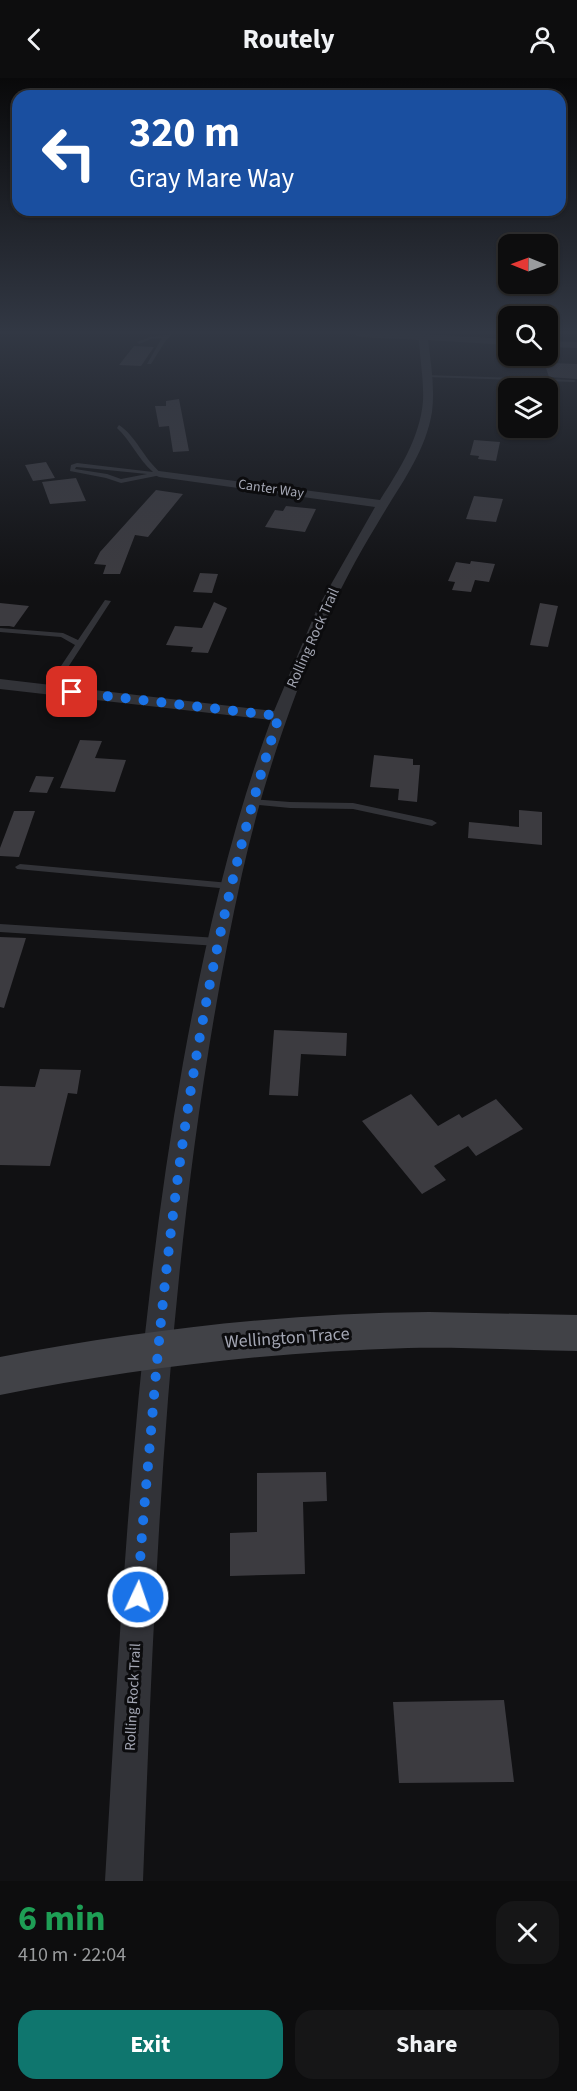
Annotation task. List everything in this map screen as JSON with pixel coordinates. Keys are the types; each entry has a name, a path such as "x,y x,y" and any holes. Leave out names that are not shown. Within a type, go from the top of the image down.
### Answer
{"street":[{"name":"Rolling Rock Trail","path":"124,1881 139,1573 158,1349 183,1143 218,942 252,802 279,716 303,654 327,603 418,442 425,418"},
{"name":"Canter Way","path":"159,474 383,504"},
{"path":"0,684 279,716"},
{"name":"Wellington Trace","path":"0,1376 158,1349 295,1335 410,1330 577,1333"}],"lane":[{"path":"119,427 131,437 141,458 159,474"},
{"path":"77,465 93,465 159,474 121,481 71,469 77,465"},
{"path":"49,690 107,602"},
{"path":"0,630 63,634 79,644"},
{"path":"252,802 290,806 353,806 432,823"},
{"path":"21,867 230,886"},
{"path":"0,928 218,942"}],"building":[{"path":"157,418 183,418 189,451 173,452 169,426 159,427"},
{"path":"474,440 500,442 496,461 478,459 479,456 470,455"},
{"path":"46,462 55,478 33,481 25,465"},
{"path":"76,478 86,501 50,504 42,482"},
{"path":"156,490 183,494 148,537 135,535 120,574 103,574 106,565 94,564 100,552"},
{"path":"474,496 503,499 496,522 466,519"},
{"path":"286,506 316,509 305,532 265,527 275,510 283,511"},
{"path":"471,561 495,564 489,582 475,580 471,592 452,590 455,582 448,581 456,562 470,564"},
{"path":"200,573 218,574 212,593 193,592"},
{"path":"214,602 227,608 208,653 191,652 193,647 166,645 175,626 202,628"},
{"path":"0,603 29,606 14,627 0,626"},
{"path":"540,603 558,606 548,647 530,645"},
{"path":"80,740 102,741 95,758 126,760 115,792 60,788"},
{"path":"374,755 413,759 413,765 420,765 417,802 398,800 399,789 370,787"},
{"path":"36,776 54,777 47,793 29,792"},
{"path":"519,810 542,812 542,845 468,838 469,822 519,827"},
{"path":"14,811 35,811 19,857 0,856 0,848"},
{"path":"0,937 26,938 4,1008 0,1007"},
{"path":"274,1030 347,1033 346,1056 301,1054 298,1096 269,1095"},
{"path":"40,1069 81,1070 77,1094 68,1093 50,1166 0,1165 0,1086 35,1087"},
{"path":"411,1094 438,1126 459,1114 462,1118 496,1099 523,1129 476,1156 468,1146 434,1166 446,1180 422,1194 362,1121"},
{"path":"326,1472 327,1501 303,1502 305,1574 230,1576 230,1533 257,1532 257,1473"},
{"path":"504,1700 514,1782 399,1783 393,1702"}],"route":[{"path":"72,692 279,716 234,868 215,953 194,1070 175,1194 158,1349 138,1597"}]}
